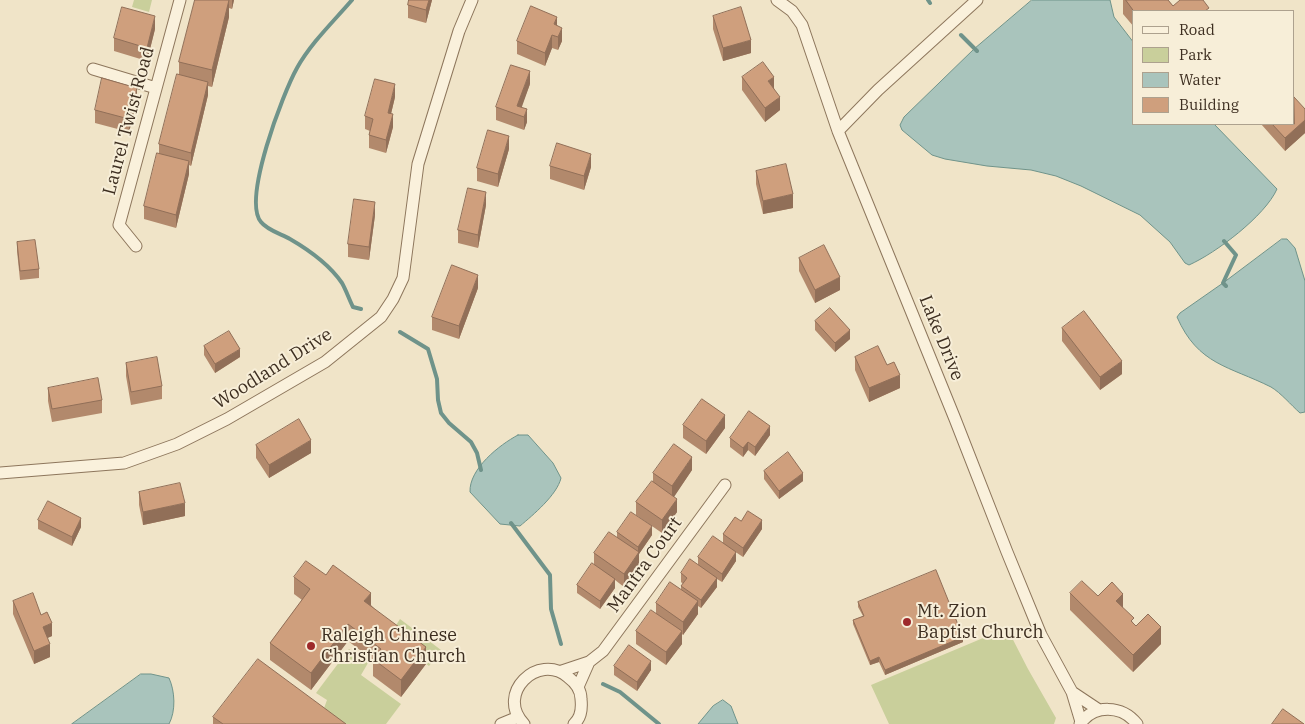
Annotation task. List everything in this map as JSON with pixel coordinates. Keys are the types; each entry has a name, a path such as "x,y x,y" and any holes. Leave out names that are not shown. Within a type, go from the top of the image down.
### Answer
{"street":[{"name":"Laurel Twist Road","path":"136,246 119,225 180,0"},
{"name":"Woodland Drive","path":"0,473 124,463 177,444 227,420 324,362 381,317 393,299 403,278 418,164 459,31 472,0"},
{"name":"Lake Drive","path":"777,0 792,11 802,25 838,131 1032,613 1072,692 1080,723"},
{"path":"838,131 878,90 977,0"},
{"path":"93,69 156,88"},
{"name":"Mantra Court","path":"578,687 589,662 606,646 725,485"},
{"name":"Mantra Court","path":"521,721 514,704 516,691 523,679 540,670 551,668 562,671 589,662"},
{"path":"562,671 578,687 582,705 578,723"},
{"name":"Lake Drive","path":"1072,692 1099,710"},
{"name":"Lake Drive","path":"1080,723 1089,714 1111,708 1122,711 1137,724"},
{"path":"501,724 521,721"}],"green space":[{"path":"134,0 152,0 149,12 132,7"},
{"path":"400,619 441,650 429,666 389,636"},
{"path":"1007,628 1056,718 1054,724 889,724 871,685"},
{"path":"349,649 368,663 361,675 401,704 386,724 331,724 323,711 327,700 316,693"}],"water":[{"path":"1032,0 1110,0 1114,17 1132,40 1132,125 1215,125 1277,189 1262,211 1239,233 1189,265 1185,263 1170,242 1140,215 1081,186 1056,176 1031,170 987,166 932,155 902,130 900,125 904,117 974,49"},
{"path":"1282,239 1287,239 1295,248 1305,281 1305,412 1300,413 1271,387 1228,368 1205,355 1185,333 1177,317"},
{"path":"518,435 528,435 553,463 561,478 550,498 520,526 500,524 470,492 474,475 480,466 494,451"},
{"path":"141,674 169,678 173,689 174,701 173,713 169,724 72,724"},
{"path":"723,700 731,706 738,724 698,724 713,706"}],"building":[{"path":"195,0 229,0 212,70 179,62"},
{"path":"409,0 429,0 426,10 408,5"},
{"path":"1126,0 1168,0 1173,6 1180,0 1203,0 1209,8 1206,10 1133,10"},
{"path":"531,6 557,17 554,24 562,28 558,37 552,35 545,53 517,41"},
{"path":"122,7 155,16 147,48 114,38"},
{"path":"741,7 751,40 723,48 713,16"},
{"path":"763,62 774,77 768,81 780,97 765,108 742,77"},
{"path":"511,65 530,71 517,106 527,109 524,117 496,107"},
{"path":"177,74 208,82 191,153 159,144"},
{"path":"102,78 137,88 129,119 95,110"},
{"path":"375,79 395,84 388,113 393,114 386,140 369,135 373,119 365,116"},
{"path":"1295,98 1305,109 1305,120 1285,138 1273,125 1295,125"},
{"path":"488,130 509,136 498,174 477,168"},
{"path":"557,143 591,154 584,176 550,166"},
{"path":"157,153 189,161 176,215 144,206"},
{"path":"786,164 793,194 763,201 756,171"},
{"path":"468,188 486,192 478,235 458,230"},
{"path":"354,199 375,202 369,247 348,244"},
{"path":"35,240 39,269 20,271 17,242"},
{"path":"824,245 840,277 815,290 799,258"},
{"path":"452,265 478,275 459,326 432,317"},
{"path":"830,308 850,330 835,343 815,321"},
{"path":"1084,311 1122,361 1100,377 1062,328"},
{"path":"229,331 240,349 215,364 204,346"},
{"path":"878,346 887,365 894,362 900,375 869,388 855,357"},
{"path":"157,357 162,386 131,392 126,363"},
{"path":"98,378 102,400 52,409 48,388"},
{"path":"702,399 725,415 706,441 683,425"},
{"path":"749,411 770,426 755,447 748,442 743,448 730,438"},
{"path":"299,419 311,440 269,465 256,445"},
{"path":"674,444 692,457 672,486 653,473"},
{"path":"788,452 803,473 779,491 764,471"},
{"path":"652,481 677,499 662,520 636,502"},
{"path":"180,483 185,503 143,512 139,492"},
{"path":"48,501 81,518 72,537 38,520"},
{"path":"748,511 762,520 743,548 723,534 735,517 741,521"},
{"path":"631,512 652,526 638,547 617,532"},
{"path":"609,532 639,552 624,574 594,553"},
{"path":"713,536 736,552 722,574 698,557"},
{"path":"690,559 717,578 701,600 681,586 687,578 681,573"},
{"path":"306,561 326,575 333,565 371,593 364,601 426,647 401,680 373,659 381,649 348,624 311,673 270,643 310,589 294,577"},
{"path":"592,563 615,579 600,601 577,585"},
{"name":"Mt. Zion Baptist Church","path":"936,570 963,637 885,670 879,657 870,661 853,620 864,616 858,602"},
{"path":"1082,581 1098,596 1112,582 1123,594 1116,601 1134,618 1131,621 1136,626 1148,614 1161,627 1133,655 1070,593"},
{"path":"670,582 698,601 683,622 656,603"},
{"path":"33,593 41,615 47,612 52,623 43,627 50,644 34,651 13,601"},
{"path":"651,610 682,631 666,652 636,631"},
{"path":"629,645 651,661 637,682 614,666"},
{"path":"258,659 346,724 223,724 213,717"},
{"path":"1283,709 1304,724 1272,724"}],"waterway":[{"path":"352,0 309,50 291,81 274,122 260,170 257,210 261,222 267,227 297,243 325,264 342,283 353,307 361,309"},
{"path":"961,35 977,51"},
{"path":"1224,241 1236,255 1223,283 1226,286"},
{"path":"400,332 428,349 437,379 441,413 449,423 471,442 477,453 481,470"},
{"path":"511,523 550,575 551,609 561,644"},
{"path":"603,684 620,692 659,724"}],"place":[{"name":"Mt. Zion Baptist Church","path":"907,622"},
{"name":"Raleigh Chinese Christian Church","path":"311,646"}]}
